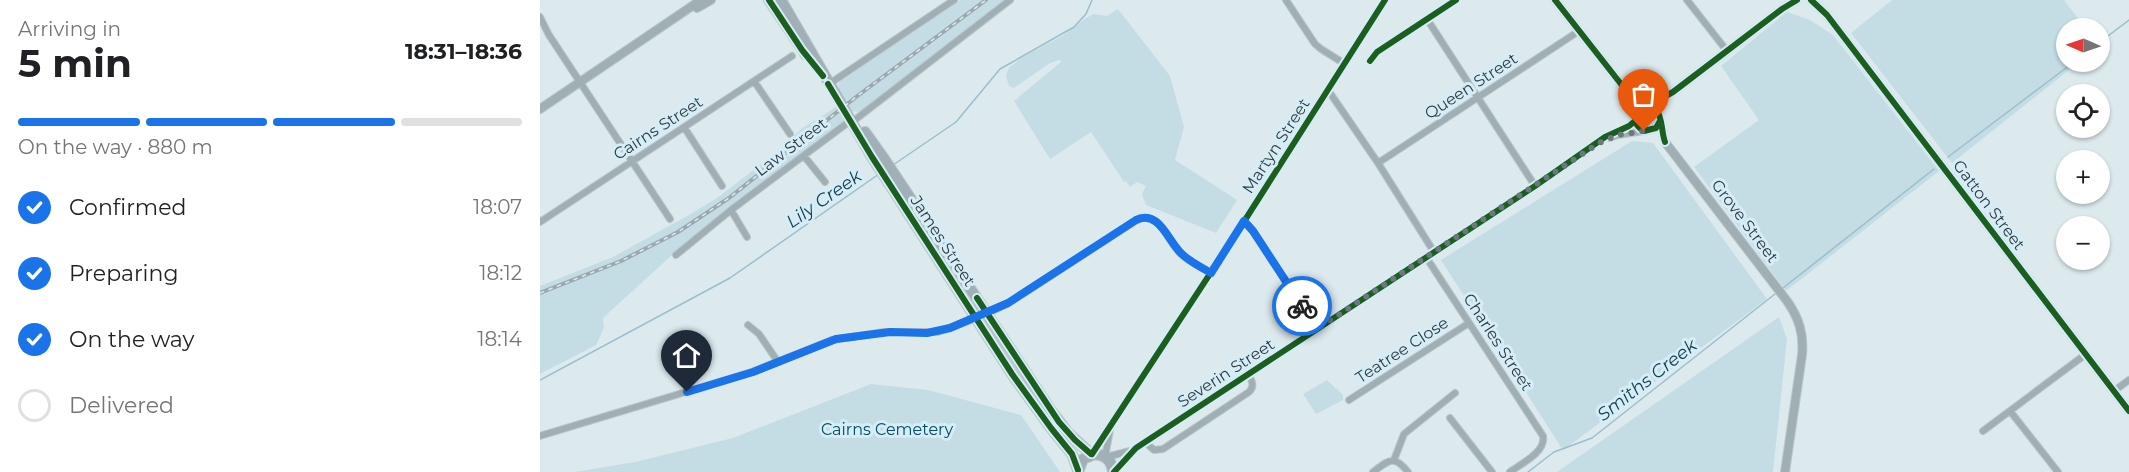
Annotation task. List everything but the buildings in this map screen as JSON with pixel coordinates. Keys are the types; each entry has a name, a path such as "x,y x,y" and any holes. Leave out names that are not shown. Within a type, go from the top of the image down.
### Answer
{"main road":[{"name":"James Street","path":"769,0 802,50 826,80 982,315 1059,422 1092,454"},
{"name":"James Street","path":"781,0 826,80"},
{"name":"James Street","path":"982,315 1012,374 1072,454 1078,471"},
{"path":"1078,471 1083,459 1092,454 1099,454 1111,464 1113,472"}],"street":[{"path":"540,109 701,0"},
{"path":"662,27 711,0"},
{"path":"826,80 954,0"},
{"name":"Law Street","path":"676,255 731,210 1010,0"},
{"path":"1286,0 1315,44 1345,64"},
{"name":"Martyn Street","path":"1092,454 1211,273 1385,0"},
{"path":"1370,61 1377,52 1456,0"},
{"path":"1555,0 1628,93 1647,106 1656,109 1660,119"},
{"path":"1688,0 1727,51"},
{"path":"1782,9 1789,0"},
{"path":"1635,118 1638,110 1673,92 1797,0"},
{"name":"Gatton Street","path":"1811,0 1827,15"},
{"name":"Gatton Street","path":"1819,0 1827,15 2129,411"},
{"path":"540,17 549,35 670,219"},
{"path":"1427,19 1535,186"},
{"path":"540,25 549,35"},
{"name":"Queen Street","path":"1378,163 1579,31"},
{"name":"Cairns Street","path":"540,222 792,56"},
{"path":"754,81 790,134"},
{"path":"1328,90 1378,163 1434,252"},
{"path":"1628,93 1637,126 1646,131 1656,128 1664,106 1673,92"},
{"name":"Severin Street","path":"1599,143 1605,137 1629,126 1635,118"},
{"name":"Grove Street","path":"1660,119 1665,142"},
{"path":"684,127 722,186"},
{"name":"Grove Street","path":"1646,131 1665,142 1787,301 1798,320 1803,348 1785,472"},
{"name":"Severin Street","path":"1105,457 1136,448 1599,143 1618,135 1646,131"},
{"path":"804,156 825,182"},
{"path":"731,210 747,237"},
{"path":"540,436 753,372 836,339 890,332 938,332 1008,303 1136,220 1145,217 1158,223 1182,254 1211,273"},
{"path":"1244,221 1253,231 1317,329"},
{"name":"Charles Street","path":"1426,257 1542,433 1544,443 1540,450 1510,472"},
{"name":"Teatree Close","path":"1350,400 1469,323"},
{"path":"748,325 759,333 778,362"},
{"path":"1983,431 2086,354"},
{"name":"Severin Street","path":"1145,442 1154,450 1163,448 1249,392 1253,383 1248,375"},
{"path":"2114,391 2129,380"},
{"path":"1397,461 1404,434 1455,393"},
{"path":"2010,411 2058,472"},
{"path":"1450,418 1491,472"},
{"name":"Martyn Street","path":"1105,457 1111,427"},
{"name":"Severin Street","path":"1113,472 1136,448"},
{"path":"1373,472 1387,461 1397,461 1408,472"}],"green space":[{"path":"960,0 1009,0 859,112 851,111 839,92 839,81"},
{"path":"1892,0 2064,0 2078,18 2056,18 2056,72 2066,72 1952,163 1851,33"},
{"path":"1118,9 1170,76 1184,127 1175,160 1237,200 1216,233 1146,205 1142,194 1146,186 1137,182 1130,187 1126,181 1124,182 1091,132 1050,159 1014,101 1061,62 1060,60 1050,63 1014,88 1009,86 1006,76 1009,68 1021,58 1062,36 1086,18 1094,14 1107,16"},
{"path":"1787,12 1810,20 1833,35 1939,171 1786,291 1694,167 1759,120 1721,66"},
{"path":"836,107 845,122 684,244 603,318 604,328 596,345 540,374 540,286 613,257 689,215 717,198 781,149 801,129"},
{"path":"1632,141 1653,143 1767,299 1563,450 1441,260"},
{"path":"1779,317 1787,339 1773,472 1557,472"},
{"path":"1327,380 1343,395 1343,400 1316,414 1303,394"},
{"name":"Cairns Cemetery","path":"871,384 928,390 1021,415 1060,472 575,472 635,462 733,438"}],"waterway":[{"name":"Lily Creek","path":"893,165 956,122 1000,69 1074,27 1086,14 1092,0"},
{"name":"Smiths Creek","path":"2110,34 2129,20"},
{"name":"Smiths Creek","path":"1948,157 2061,72"},
{"name":"Smiths Creek","path":"1783,288 1934,169"},
{"name":"Lily Creek","path":"540,380 730,278 879,174"},
{"name":"Smiths Creek","path":"1528,472 1554,452 1592,438 1775,294"}],"railway":[{"path":"540,293 621,261 678,232 729,198 856,97 986,0"}],"cycle path":[{"path":"769,0 802,50 823,76"},
{"path":"1092,454 1385,0"},
{"path":"1370,61 1377,52 1456,0"},
{"path":"1555,0 1628,93 1645,106"},
{"path":"1649,105 1673,92 1797,0"},
{"path":"1811,0 1827,15 2129,411"},
{"path":"828,84 872,157 1012,374 1072,454 1078,470"},
{"path":"1660,121 1656,128 1644,131 1637,125 1635,118 1638,111 1645,106 1656,109 1660,116 1665,142"},
{"path":"1114,472 1136,448 1535,186 1605,137 1635,121"},
{"path":"977,298 1059,422 1091,454"}],"way so far":[{"path":"1302,306 1317,329 1599,143 1618,135 1644,131"}],"route":[{"path":"687,392 753,372 836,339 890,332 938,332 987,314 1143,217 1151,218 1158,223 1176,249 1211,273 1244,221 1302,306"}]}
